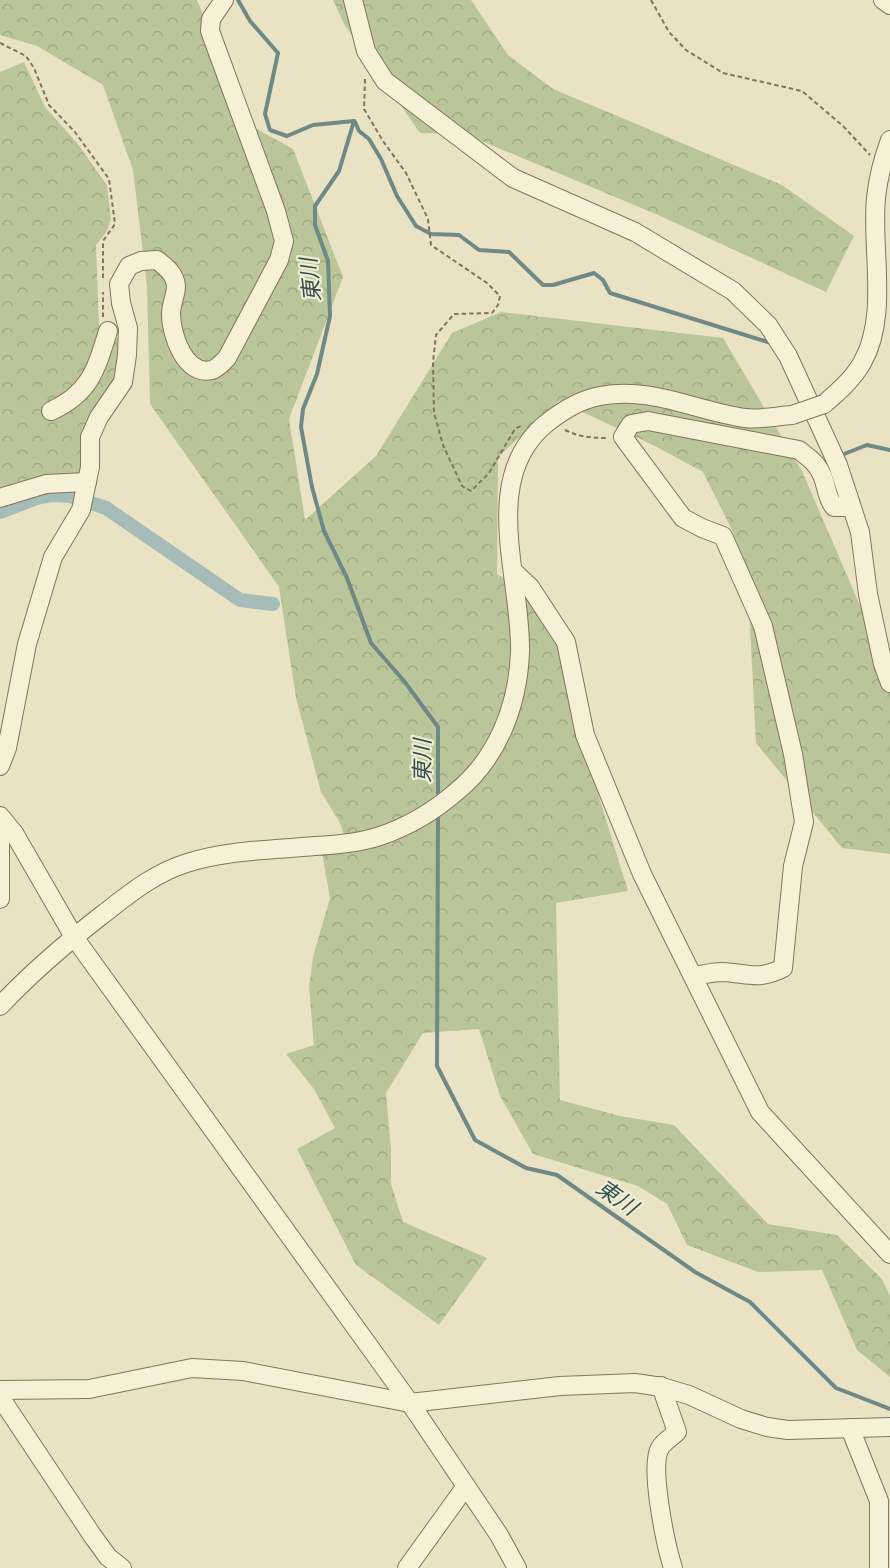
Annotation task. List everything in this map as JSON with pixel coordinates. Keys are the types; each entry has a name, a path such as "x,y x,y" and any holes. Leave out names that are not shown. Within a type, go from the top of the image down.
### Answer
{"street":[{"path":"0,766 7,748 27,644 53,557 81,510 90,467 90,437 99,417 123,382 128,328 121,303 119,284 129,266 141,261 157,260 171,271 176,286 171,313 176,343 187,362 201,370 214,370 227,358 279,260 284,241 276,212 210,31 211,19 225,0"},
{"path":"353,0 366,51 385,81 513,178 635,232 733,291 768,325 788,356 838,465 860,532 868,594 883,663 890,683"},
{"path":"883,0 890,5"},
{"path":"0,1006 74,937 136,889 160,874 188,862 210,857 336,844 380,836 417,820 474,777 489,756 509,717 518,675 520,649 508,526 511,483 518,461 530,440 549,421 581,400 604,395 657,396 747,418 792,415 824,404 845,386 862,363 870,342 877,303 876,200 881,167 890,140"},
{"path":"51,411 81,392 97,366 108,331"},
{"path":"693,976 721,972 756,976 783,968 793,866 804,822 793,754 763,626 723,536 683,518 623,437 631,424 648,421 799,450 813,461 822,474 829,501 834,507 851,507"},
{"path":"0,498 46,484 87,485"},
{"path":"513,571 530,587 566,642 585,735 642,874 760,1112 890,1254"},
{"path":"0,817 0,899"},
{"path":"0,817 14,833 74,937 410,1403 499,1535 517,1568"},
{"path":"0,1390 89,1389 192,1368 243,1371 410,1403 560,1386 635,1383 660,1386 689,1395 741,1419 767,1427 788,1430 890,1427"},
{"path":"660,1386 677,1432 660,1447 657,1487 666,1547 673,1568"},
{"path":"0,1397 92,1535 108,1557 122,1568"},
{"path":"850,1428 879,1501 879,1568"},
{"path":"406,1568 466,1486"}],"path":[{"path":"651,0 669,32 686,50 723,73 802,91 843,126 881,167"},
{"path":"0,43 26,56 34,68 49,105 75,132 109,179 115,224 104,241 103,325 108,331"},
{"path":"366,74 364,110 406,173 428,219 431,245 487,283 500,296 498,305 492,313 454,314 436,335 433,362 435,413 443,444 462,486 471,491 489,473 514,429 526,423 549,421 575,435 593,438 623,437"}],"green space":[{"path":"0,0 197,0 246,123 293,149 343,277 289,419 305,520 376,456 452,333 501,312 723,338 802,471 890,675 890,854 842,848 756,743 749,607 733,532 703,472 653,445 559,401 498,457 497,574 534,597 563,642 580,735 628,891 556,903 560,1100 620,1116 674,1125 768,1224 837,1235 882,1279 890,1296 890,1377 857,1350 822,1270 758,1272 687,1245 667,1204 638,1186 533,1154 500,1096 479,1029 423,1033 386,1093 391,1149 391,1184 403,1222 487,1258 439,1325 356,1265 297,1149 335,1128 314,1089 286,1054 314,1045 309,987 313,957 330,898 322,853 345,837 339,821 321,792 296,698 279,587 150,404 147,287 133,170 103,85 37,46 0,35"},
{"path":"333,0 471,0 508,55 553,89 782,185 854,236 826,292 658,215 465,134 420,133 344,24"},
{"path":"24,62 45,107 77,143 107,185 111,219 107,231 96,245 99,327 101,334 122,339 122,367 85,472 0,494 0,72"}],"waterway":[{"name":"東川","path":"238,0 250,21 278,53 265,114 270,130 287,136 313,125 354,121"},
{"name":"東川","path":"354,121 339,171 315,206 315,225 328,261 330,316 317,374 303,409 301,427 312,487 324,531 347,578 371,643 404,681 438,727 438,800"},
{"path":"355,122 359,131 369,139 381,159 397,196 416,226 431,234 459,235 479,250 509,252 543,285 553,285 594,273 603,280 610,293 771,343"},
{"path":"839,456 867,445 890,450"},
{"path":"0,512 37,498 52,495 70,496 106,508 240,600 273,604"},
{"name":"東川","path":"438,814 437,1066 475,1140 526,1168 557,1175 695,1272 750,1302 836,1388 890,1409"}]}
